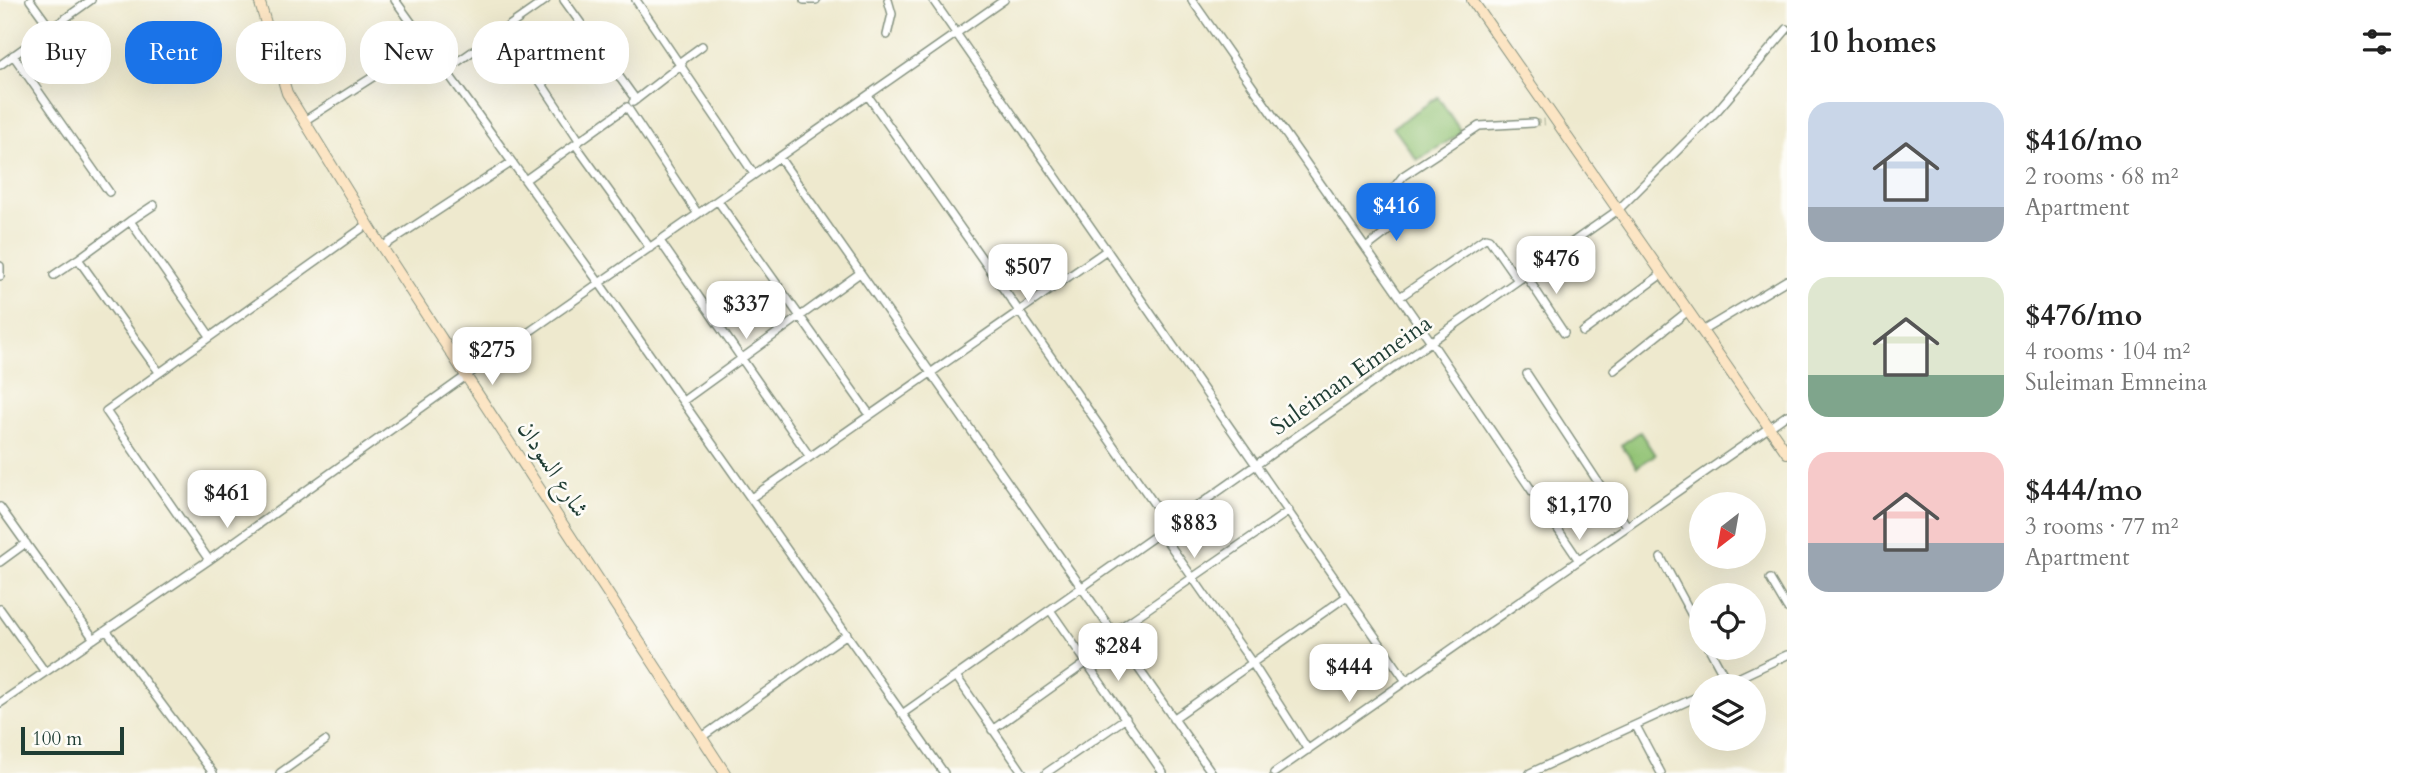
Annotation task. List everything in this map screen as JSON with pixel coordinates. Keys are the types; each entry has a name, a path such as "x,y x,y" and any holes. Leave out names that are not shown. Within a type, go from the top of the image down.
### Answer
{"main road":[{"name":"شارع السودان","path":"259,0 282,82 304,121 382,247 725,773"},
{"path":"1472,0 1787,453"}],"street":[{"path":"30,0 45,21"},
{"path":"62,21 91,0"},
{"path":"395,0 410,21"},
{"path":"518,21 546,0"},
{"path":"564,0 636,100"},
{"path":"636,0 754,174"},
{"path":"804,0 816,0"},
{"path":"887,35 892,15 888,0"},
{"path":"933,0 1406,681"},
{"path":"0,703 209,560 466,376 1004,0"},
{"path":"1192,0 1432,342 1578,559"},
{"name":"Suleiman Emneina","path":"902,714 1618,210 1717,111 1787,29"},
{"path":"525,180 627,107 702,47"},
{"path":"0,65 21,50"},
{"path":"13,55 109,192"},
{"path":"304,121 362,84"},
{"path":"456,84 944,773"},
{"path":"540,84 650,248"},
{"path":"867,96 1169,525"},
{"path":"627,107 698,214"},
{"path":"1545,122 1558,120"},
{"path":"1366,248 1409,215 1410,211 1393,189 1403,176 1479,126 1533,123"},
{"path":"779,157 1212,773"},
{"path":"382,247 512,162"},
{"path":"718,201 803,316 870,415"},
{"path":"54,275 154,205"},
{"path":"130,221 210,336"},
{"path":"209,560 106,412 368,224"},
{"path":"1400,297 1485,238 1489,239 1517,279"},
{"path":"660,241 810,457"},
{"path":"751,498 1107,250"},
{"path":"78,259 159,372"},
{"path":"0,266 0,276"},
{"path":"683,401 860,273"},
{"path":"1525,274 1564,333"},
{"path":"1583,332 1662,274"},
{"path":"1702,331 1787,280"},
{"path":"1614,370 1688,311"},
{"path":"1527,374 1627,526"},
{"path":"1274,773 1787,415"},
{"path":"0,507 94,639"},
{"path":"1114,632 1289,511"},
{"path":"1160,531 1253,664 1308,750"},
{"path":"0,562 26,544"},
{"path":"1661,558 1689,610"},
{"path":"1770,579 1787,608"},
{"path":"1173,719 1347,596"},
{"path":"0,610 45,672"},
{"path":"1049,610 1162,773"},
{"path":"107,631 213,773"},
{"path":"702,737 847,634"},
{"path":"1748,674 1786,657"},
{"path":"992,730 1086,663"},
{"path":"956,676 1023,773"},
{"path":"1530,773 1689,701"},
{"path":"1046,773 1126,718"},
{"path":"1636,726 1661,773"},
{"path":"280,773 325,741"}],"green space":[{"path":"1438,97 1462,133 1417,160 1393,127"},
{"path":"1640,432 1655,455 1637,467 1621,445"}],"tunnel":[{"path":"1533,123 1545,122"}]}
